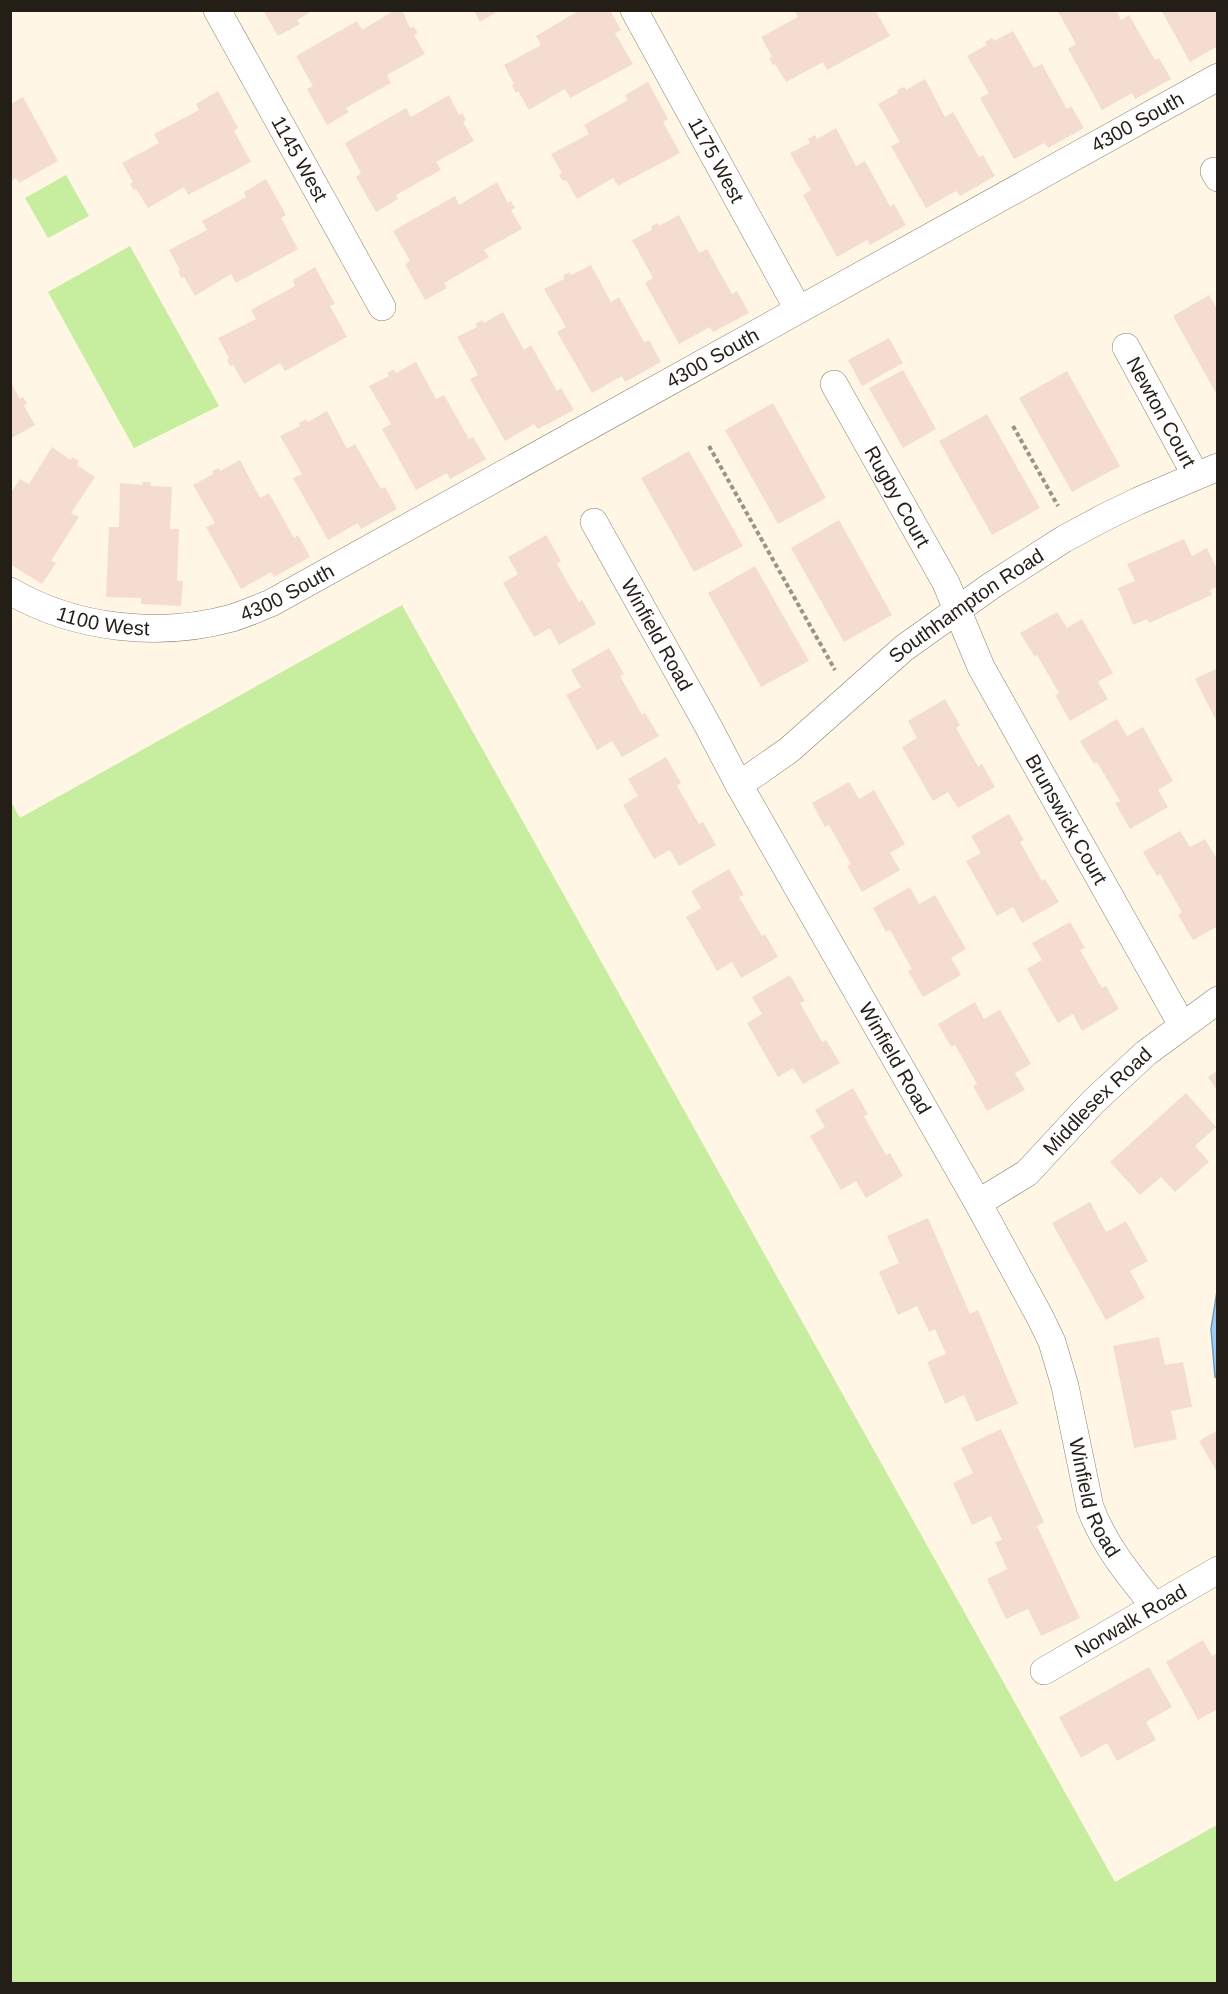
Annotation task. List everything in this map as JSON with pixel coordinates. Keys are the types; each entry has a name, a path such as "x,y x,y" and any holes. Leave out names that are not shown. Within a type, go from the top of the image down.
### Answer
{"street":[{"name":"1145 West","path":"217,10 382,307"},
{"name":"1175 West","path":"634,10 798,309"},
{"name":"4300 South","path":"202,624 233,617 271,603 1218,77"},
{"name":"Newton Court","path":"1126,347 1207,472"},
{"name":"Rugby Court","path":"834,384 946,583 956,610"},
{"name":"Southhampton Road","path":"739,785 789,750 904,648 956,610 1064,539 1138,501 1207,472"},
{"name":"Winfield Road","path":"594,522 739,785 978,1203 1052,1342 1065,1386 1096,1525 1105,1541 1155,1607"},
{"name":"1100 West","path":"10,591 51,612 116,626 160,629 202,624"},
{"name":"Brunswick Court","path":"956,610 981,667 1182,1025"},
{"name":"Middlesex Road","path":"978,1203 1026,1173 1093,1102 1146,1053 1218,1000"},
{"name":"Norwalk Road","path":"1044,1671 1218,1570"}],"path":[{"path":"1013,426 1061,512"},
{"path":"709,446 838,676"}],"green space":[{"path":"66,175 89,216 48,238 25,198"},
{"path":"130,246 219,406 134,448 48,292"},
{"path":"402,605 1115,1882 1217,1825 1217,1983 11,1983 11,802 20,818"}],"water":[{"path":"1217,1291 1218,1378 1215,1377 1211,1329"}],"building":[{"path":"263,10 314,10 297,20 300,24 278,36"},
{"path":"395,10 402,10 410,28 414,27 418,33 414,35 425,54 387,75 391,83 346,108 349,112 327,125 307,89 313,86 296,56 357,21 362,30"},
{"path":"474,10 500,10 480,22"},
{"path":"580,10 610,10 621,30 615,33 633,64 570,98 565,89 529,110 518,91 516,93 512,86 514,84 504,65 541,45 536,36"},
{"path":"794,10 875,10 890,36 827,70 823,62 786,82 769,58 772,57 761,37 798,17"},
{"path":"1057,10 1116,10 1121,20 1129,15 1155,60 1159,58 1171,79 1135,99 1132,93 1102,110 1068,49 1076,44"},
{"path":"1161,10 1218,10 1218,46 1190,62"},
{"path":"1013,31 1034,68 1042,64 1067,109 1071,106 1084,128 1048,148 1044,143 1014,159 980,98 989,93 967,56 987,45 985,42 992,38 994,41"},
{"path":"925,79 945,117 953,112 979,157 983,155 995,176 960,196 956,191 926,208 891,146 900,142 878,104 898,93 897,90 904,87 906,90"},
{"path":"648,82 668,119 663,122 680,153 618,186 613,178 577,199 566,180 563,181 559,175 562,173 551,154 589,134 584,125 628,100 625,95"},
{"path":"218,91 238,128 234,131 251,162 188,195 184,187 148,208 130,184 133,182 122,163 159,143 154,134 199,110 196,104"},
{"path":"449,95 459,115 462,113 466,120 463,122 474,141 436,162 441,170 396,195 398,199 376,212 356,177 361,173 345,143 406,108 411,117"},
{"path":"23,97 58,161 19,183 16,178 12,181 10,178 10,104"},
{"path":"836,128 856,166 865,161 890,206 894,204 906,225 870,245 867,240 837,257 803,195 811,190 790,153 810,143 808,139 815,135 817,139"},
{"path":"266,179 286,215 281,218 298,249 236,283 231,274 195,296 184,277 181,278 178,271 180,270 169,250 207,230 202,221 246,197 244,192"},
{"path":"497,182 508,203 511,201 515,208 511,210 522,229 484,250 489,257 444,283 447,288 425,300 405,264 410,261 393,231 455,196 459,205"},
{"path":"679,215 699,253 707,249 732,294 737,291 749,313 713,332 710,327 679,344 645,283 653,278 632,240 652,230 651,227 657,223 659,226"},
{"path":"591,265 611,302 619,297 644,342 649,340 661,362 625,382 622,376 592,393 557,332 566,327 544,289 564,279 563,276 569,272 571,275"},
{"path":"315,267 335,304 330,306 347,337 285,371 280,363 244,384 233,365 230,366 227,360 229,358 218,338 256,319 251,310 295,286 293,280"},
{"path":"1209,295 1218,310 1218,397 1173,316"},
{"path":"503,312 524,350 531,345 557,391 561,388 574,410 538,429 534,424 505,441 470,379 478,375 457,337 477,327 475,324 482,320 484,323"},
{"path":"889,338 903,363 862,386 848,360"},
{"path":"416,362 436,399 444,395 469,439 473,437 486,459 450,479 447,473 416,490 382,429 391,424 369,386 389,376 387,373 394,369 396,373"},
{"path":"903,370 936,429 903,448 869,388"},
{"path":"1067,371 1120,466 1072,492 1019,398"},
{"path":"10,381 20,399 23,397 27,404 24,406 35,425 10,439"},
{"path":"773,403 826,498 778,524 725,430"},
{"path":"327,411 347,449 355,444 381,489 385,487 397,509 361,529 358,523 328,540 293,478 302,474 280,436 300,426 299,423 306,419 308,422"},
{"path":"987,414 1040,508 992,535 939,441"},
{"path":"52,447 71,460 72,457 79,461 77,465 95,477 71,513 79,517 51,561 56,563 42,584 10,564 10,494 20,479 29,484"},
{"path":"689,451 743,546 694,572 641,478"},
{"path":"240,460 260,498 269,493 294,538 298,535 310,557 274,577 271,572 241,589 206,527 215,523 193,485 213,474 212,471 219,468 220,471"},
{"path":"143,482 150,482 151,486 172,487 170,529 179,529 177,581 183,581 181,606 141,604 141,598 106,597 109,527 119,527 120,483 142,485"},
{"path":"839,520 892,615 844,642 791,548"},
{"path":"546,535 561,561 557,564 579,602 582,600 596,624 559,645 550,628 534,637 503,583 518,574 508,557"},
{"path":"1184,539 1192,556 1207,548 1218,571 1218,586 1210,590 1212,595 1149,623 1147,619 1133,625 1118,588 1135,581 1127,564"},
{"path":"755,566 809,661 761,687 708,593"},
{"path":"1057,612 1067,628 1082,619 1113,673 1098,682 1108,699 1070,721 1055,695 1059,693 1037,655 1034,656 1020,633"},
{"path":"609,648 624,674 620,676 642,715 645,713 659,736 622,757 612,741 597,750 566,695 581,687 571,670"},
{"path":"1218,668 1218,724 1195,679"},
{"path":"945,699 960,725 956,728 978,766 982,764 995,787 958,808 948,792 933,801 902,747 917,738 908,721"},
{"path":"1117,719 1127,736 1143,727 1173,781 1158,790 1168,807 1130,829 1115,803 1120,801 1097,762 1094,764 1080,741"},
{"path":"666,757 681,783 677,786 699,824 703,822 716,845 679,866 670,850 654,859 623,805 638,796 628,779"},
{"path":"849,782 859,799 874,790 905,844 890,853 900,870 862,892 847,866 851,864 829,825 825,827 812,803"},
{"path":"1009,814 1024,840 1020,842 1042,881 1045,879 1059,902 1022,923 1013,907 997,916 966,861 981,853 971,836"},
{"path":"1180,831 1190,847 1205,839 1218,861 1218,926 1193,940 1178,915 1182,912 1160,874 1157,876 1143,852"},
{"path":"729,869 744,895 739,897 762,936 765,934 778,957 741,978 732,962 717,971 686,917 701,908 691,891"},
{"path":"910,887 919,904 935,895 966,949 951,958 961,975 923,997 908,971 912,969 890,930 886,932 873,908"},
{"path":"1070,922 1085,948 1080,950 1102,988 1106,986 1119,1009 1082,1031 1073,1014 1058,1023 1027,969 1042,960 1032,943"},
{"path":"790,975 805,1001 800,1003 822,1042 826,1040 840,1063 803,1084 793,1068 778,1077 747,1023 762,1014 752,997"},
{"path":"975,1002 984,1019 1000,1010 1031,1064 1015,1073 1025,1090 987,1111 973,1086 977,1084 955,1045 951,1047 938,1024"},
{"path":"1218,1070 1218,1092 1208,1077"},
{"path":"853,1088 868,1114 864,1116 886,1155 890,1153 903,1176 866,1198 856,1181 841,1190 810,1136 825,1127 815,1110"},
{"path":"1186,1093 1216,1127 1195,1146 1209,1162 1175,1192 1161,1177 1140,1195 1110,1162"},
{"path":"1090,1202 1106,1232 1126,1221 1148,1261 1130,1271 1145,1298 1106,1320 1052,1223"},
{"path":"928,1218 970,1314 978,1310 1018,1404 976,1422 964,1395 945,1404 927,1362 946,1354 935,1329 929,1332 917,1306 898,1315 879,1272 899,1263 887,1236"},
{"path":"1159,1337 1165,1365 1183,1362 1192,1407 1171,1411 1177,1439 1134,1448 1113,1346"},
{"path":"1001,1429 1044,1522 1037,1526 1080,1618 1041,1636 1028,1609 1006,1619 987,1579 1007,1569 995,1542 1002,1540 991,1516 972,1525 953,1483 973,1473 961,1448"},
{"path":"1218,1430 1218,1474 1199,1441"},
{"path":"1203,1640 1212,1656 1218,1653 1218,1709 1198,1720 1166,1662"},
{"path":"1149,1667 1172,1707 1146,1722 1156,1740 1117,1761 1107,1743 1081,1758 1059,1717"}]}
